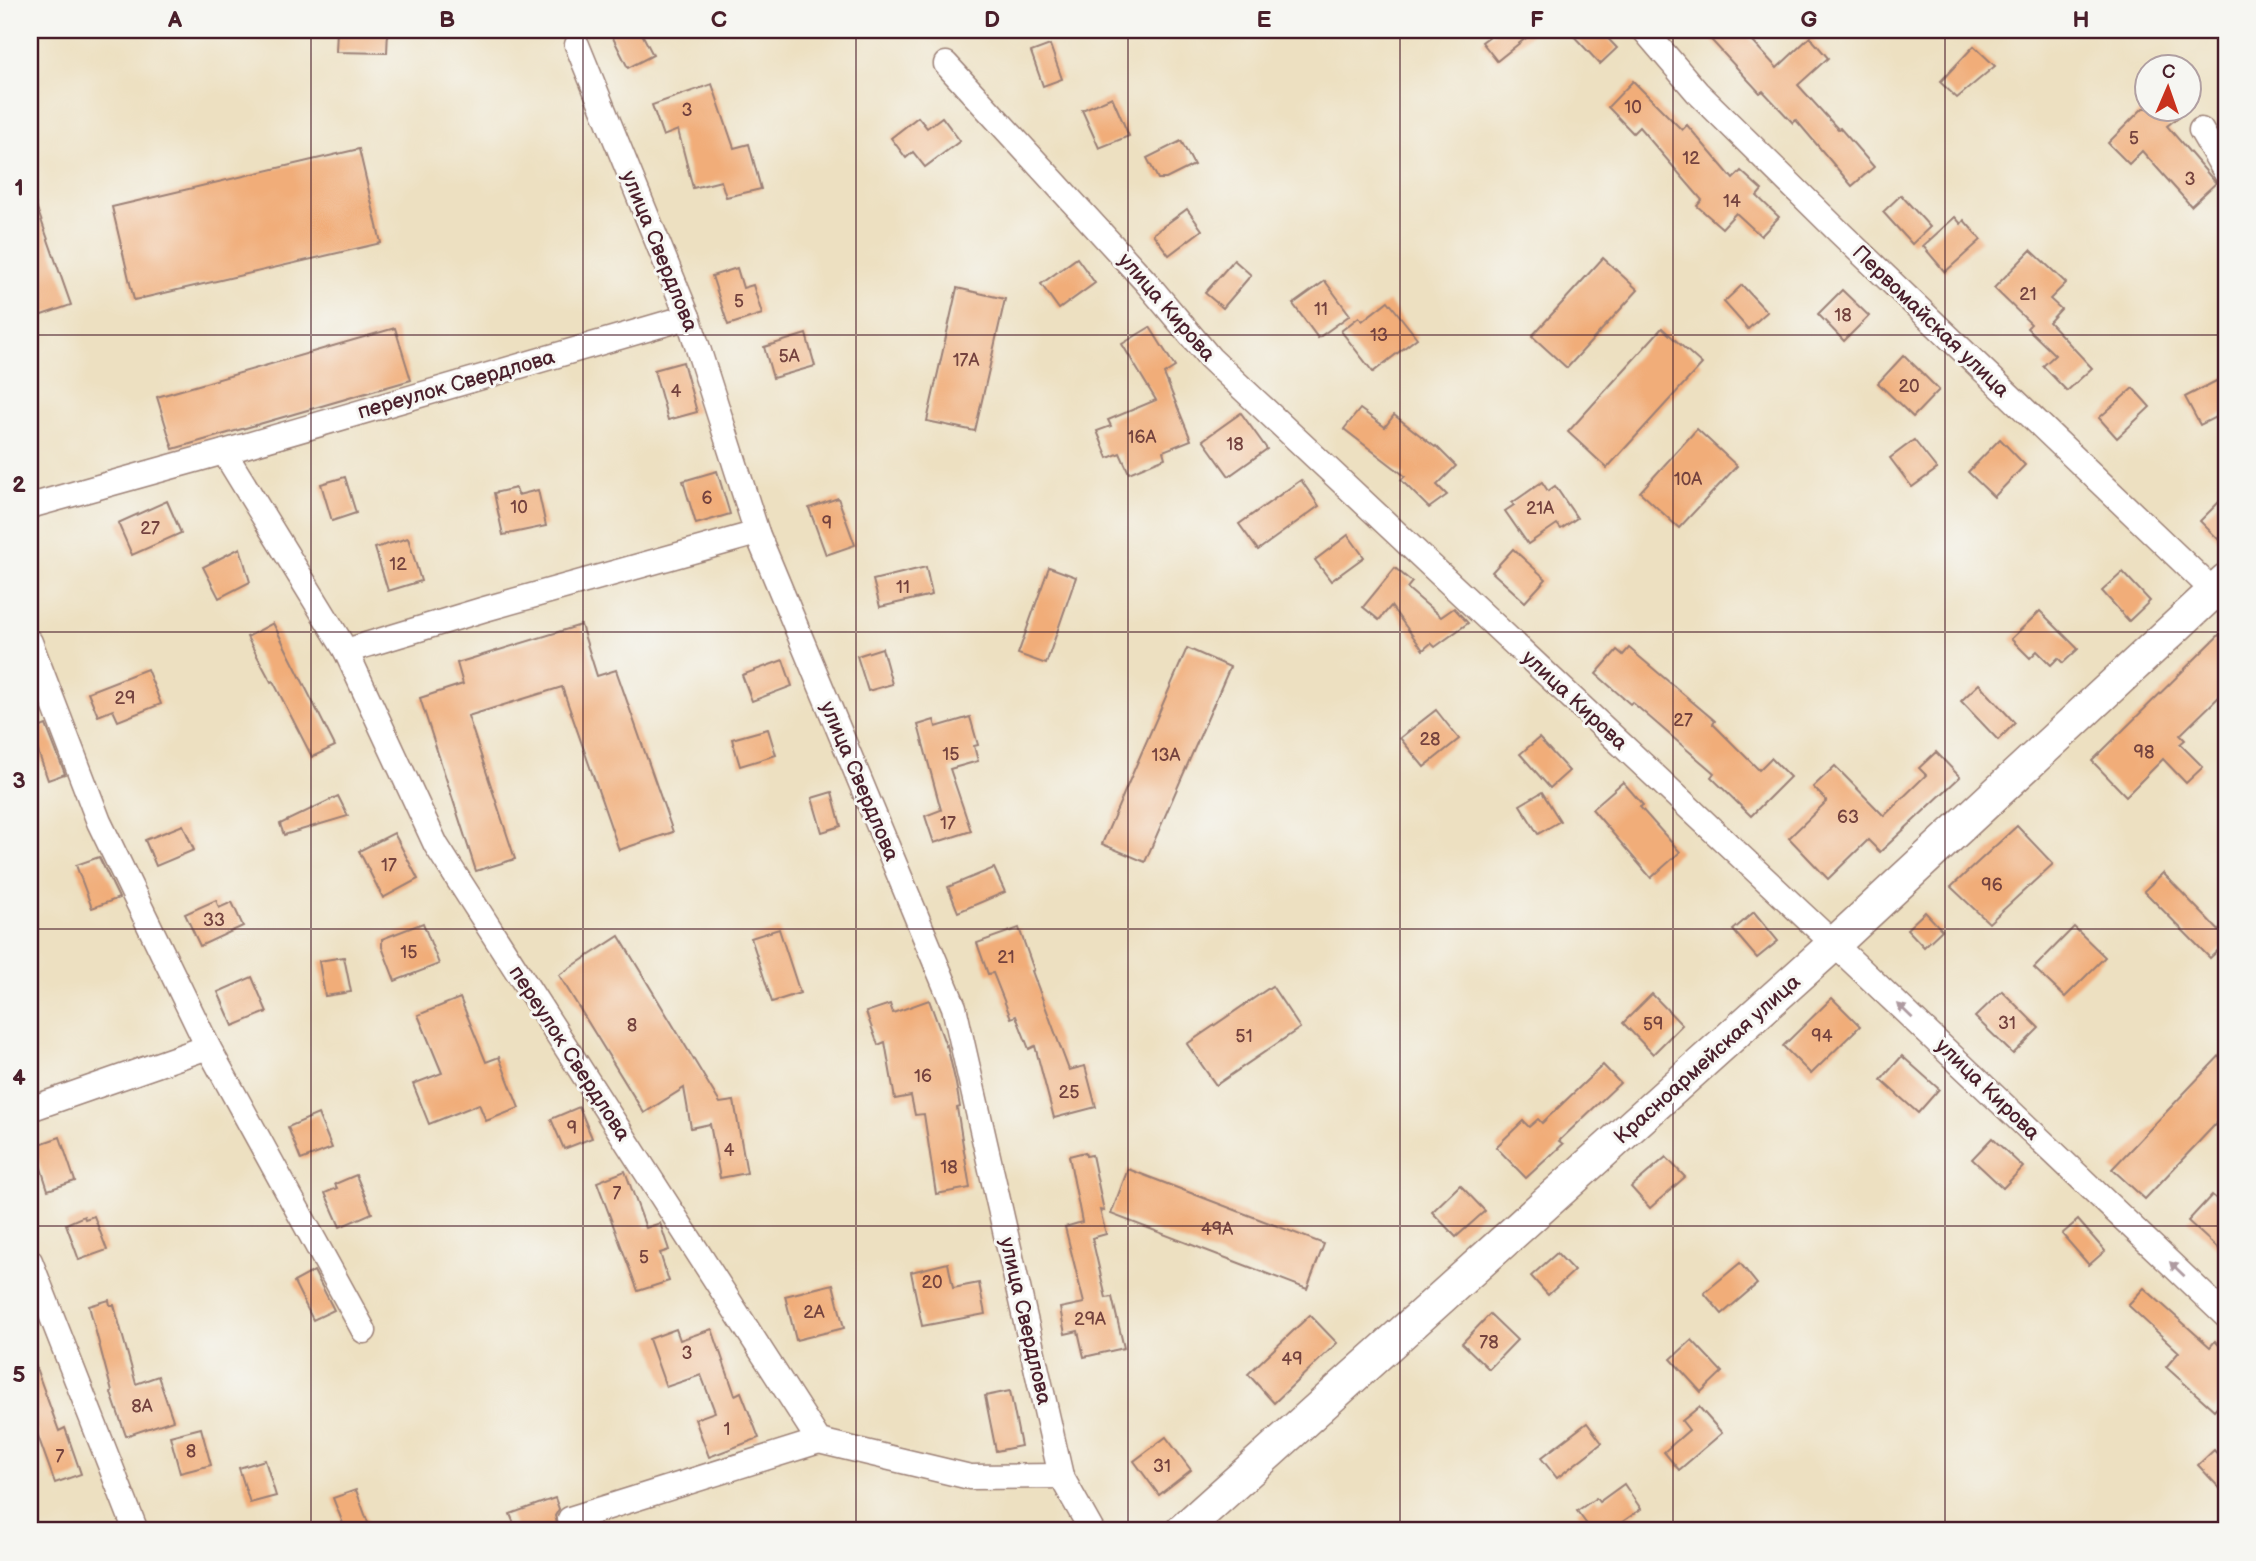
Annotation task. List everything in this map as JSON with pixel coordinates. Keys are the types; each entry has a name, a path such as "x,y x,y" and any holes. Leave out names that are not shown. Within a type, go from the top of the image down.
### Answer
{"main road":[{"name":"Красноармейская улица","path":"1182,1531 2222,592"}],"street":[{"name":"Первомайская улица","path":"1644,30 1697,92 1836,229 2222,592"},
{"name":"улица Свердлова","path":"577,45 688,317 757,533 954,1007 1061,1476 1092,1531"},
{"name":"улица Кирова","path":"946,64 1137,272 1210,358 2226,1316"},
{"path":"2201,130 2226,173"},
{"name":"переулок Свердлова","path":"30,506 688,317"},
{"name":"переулок Свердлова","path":"224,452 346,651 436,845 820,1441"},
{"path":"346,651 757,533"},
{"path":"30,642 99,822 208,1047 364,1331"},
{"path":"30,1109 208,1047"},
{"path":"30,1261 135,1531"},
{"path":"569,1518 820,1441 970,1477 1061,1476"}],"building":[{"path":"337,30 388,30 387,53 336,52"},
{"path":"609,30 640,30 653,55 628,68"},
{"path":"1498,30 1536,30 1497,61 1482,42"},
{"path":"1568,30 1600,30 1617,48 1600,64"},
{"path":"1702,30 1742,30 1777,68 1810,37 1828,58 1798,85 1874,167 1852,186 1796,120 1793,123 1763,91 1760,93"},
{"path":"1050,45 1062,79 1043,86 1031,52"},
{"path":"1974,46 1995,66 1957,98 1940,82"},
{"path":"1633,81 1682,130 1687,125 1733,179 1741,171 1762,190 1757,196 1779,217 1761,236 1736,213 1722,228 1697,206 1702,200 1639,127 1633,133 1608,107"},
{"path":"712,84 734,148 749,144 761,189 726,197 721,181 693,188 678,130 663,136 652,105"},
{"path":"1112,97 1129,136 1099,148 1082,110"},
{"path":"918,117 927,128 942,117 960,141 925,167 913,152 906,158 891,138"},
{"path":"2134,117 2134,122 2172,122 2167,126 2216,183 2191,206 2142,151 2129,164 2108,143"},
{"path":"1181,141 1194,165 1166,179 1158,179 1147,158"},
{"path":"359,149 381,243 134,300 112,207"},
{"path":"1901,195 1930,227 1912,244 1883,212"},
{"path":"30,197 33,197 71,305 30,319"},
{"path":"1187,209 1202,230 1169,255 1153,234"},
{"path":"1955,217 1961,224 1964,220 1981,240 1945,272 1923,246"},
{"path":"2031,250 2066,283 2050,299 2061,309 2049,322 2092,368 2067,391 2043,366 2055,355 2027,328 2031,324 1994,288"},
{"path":"1077,258 1095,283 1059,309 1041,284"},
{"path":"1603,258 1638,290 1567,368 1532,336"},
{"path":"1234,260 1251,275 1223,308 1205,293"},
{"path":"737,268 743,288 753,285 762,314 728,325 712,276"},
{"path":"1325,281 1350,315 1318,338 1293,304"},
{"path":"1742,285 1767,312 1748,329 1724,302"},
{"path":"957,288 1005,299 975,431 927,421"},
{"path":"1842,290 1869,316 1844,341 1818,314"},
{"path":"1388,301 1417,338 1373,372 1341,331 1359,317 1362,321"},
{"path":"1150,327 1175,367 1164,374 1191,440 1163,451 1165,458 1129,473 1120,453 1108,458 1097,431 1111,426 1108,420 1156,400 1122,344"},
{"path":"395,328 411,380 173,449 157,397"},
{"path":"1662,328 1702,364 1607,468 1568,432"},
{"path":"806,334 815,366 773,378 764,347"},
{"path":"1904,355 1939,390 1913,417 1878,383"},
{"path":"683,362 697,412 668,420 654,370"},
{"path":"2226,376 2226,412 2200,425 2185,397"},
{"path":"2133,388 2150,407 2117,438 2099,418"},
{"path":"1360,409 1385,427 1394,415 1436,446 1456,466 1437,485 1447,495 1429,508 1401,480 1405,476 1344,429"},
{"path":"1241,413 1267,449 1229,476 1203,440"},
{"path":"1697,429 1737,466 1679,528 1640,492"},
{"path":"2000,439 2025,465 1994,497 1968,472"},
{"path":"1914,440 1937,469 1912,487 1890,458"},
{"path":"717,471 730,514 696,524 683,481"},
{"path":"345,477 356,513 332,521 321,484"},
{"path":"1301,480 1319,506 1258,550 1239,524"},
{"path":"1542,482 1548,491 1555,486 1577,518 1561,529 1557,524 1528,544 1505,511"},
{"path":"516,488 518,495 538,490 546,526 503,535 494,493"},
{"path":"2226,495 2226,547 2200,521"},
{"path":"838,498 855,545 826,555 809,508"},
{"path":"167,501 181,533 132,555 118,523"},
{"path":"1348,535 1364,557 1331,581 1315,560"},
{"path":"408,538 421,581 388,591 375,548"},
{"path":"240,548 250,582 219,598 203,567"},
{"path":"1513,549 1546,579 1525,602 1492,572"},
{"path":"926,567 932,595 880,607 873,580"},
{"path":"1049,567 1076,577 1046,664 1018,654"},
{"path":"1395,568 1412,582 1407,588 1441,617 1454,608 1468,623 1435,647 1431,643 1423,650 1391,606 1379,620 1363,607"},
{"path":"2123,572 2150,601 2129,621 2102,591"},
{"path":"2040,611 2078,649 2063,663 2058,658 2051,665 2037,651 2030,658 2011,639"},
{"path":"273,623 335,746 312,757 247,637"},
{"path":"581,625 597,676 616,670 673,832 619,850 562,687 468,716 515,859 476,871 420,698 463,684 457,663"},
{"path":"2226,628 2226,690 2180,735 2185,740 2180,744 2203,767 2186,783 2163,759 2126,796 2092,761"},
{"path":"882,648 892,684 868,691 857,656"},
{"path":"1187,648 1230,667 1145,862 1102,844"},
{"path":"1629,648 1715,721 1713,724 1759,770 1771,758 1790,777 1751,816 1711,777 1714,773 1596,674 1617,650 1623,655"},
{"path":"783,660 792,686 752,701 742,675"},
{"path":"147,669 161,704 118,721 113,710 98,716 88,692"},
{"path":"1979,684 2015,723 1998,740 1961,701"},
{"path":"1436,710 1459,739 1424,767 1400,738"},
{"path":"970,717 978,745 974,746 978,761 950,769 971,831 934,843 925,816 941,810 918,725 934,720 936,727"},
{"path":"46,725 65,774 48,780 31,731"},
{"path":"768,729 776,755 740,766 732,739"},
{"path":"1539,738 1569,771 1550,788 1520,754"},
{"path":"1936,752 1960,777 1880,852 1868,840 1828,879 1789,838 1827,801 1813,787 1835,766 1884,816 1926,775 1919,768"},
{"path":"1623,782 1643,805 1640,807 1680,852 1651,878 1592,809"},
{"path":"832,792 841,826 822,832 812,798"},
{"path":"1542,792 1560,821 1538,834 1520,805"},
{"path":"338,796 348,816 284,835 280,824"},
{"path":"183,825 194,850 156,866 145,840"},
{"path":"2017,826 2053,864 1989,923 1951,887"},
{"path":"394,833 418,879 383,898 359,851"},
{"path":"99,857 119,898 92,908 76,865"},
{"path":"994,868 1005,892 958,912 948,887"},
{"path":"2163,873 2226,938 2226,943 2210,958 2144,891"},
{"path":"216,900 219,908 232,902 243,926 200,946 185,914"},
{"path":"1754,912 1778,941 1757,958 1733,930"},
{"path":"1925,912 1942,930 1924,947 1907,929"},
{"path":"423,923 439,964 395,981 382,947 382,939"},
{"path":"2074,927 2105,957 2065,997 2034,968"},
{"path":"1019,928 1069,1070 1085,1066 1096,1107 1054,1118 1035,1046 1029,1049 1016,1016 1011,1018 993,973 988,974 977,943"},
{"path":"779,929 800,993 772,1002 751,938"},
{"path":"619,936 720,1103 734,1101 747,1173 720,1178 710,1124 691,1128 684,1088 644,1113 559,975"},
{"path":"344,957 351,992 325,996 319,961"},
{"path":"252,977 267,1012 233,1026 218,992"},
{"path":"1272,986 1300,1028 1216,1085 1187,1044"},
{"path":"2002,991 2039,1028 2013,1054 1975,1017"},
{"path":"1652,994 1682,1025 1653,1054 1623,1023"},
{"path":"460,998 486,1062 499,1057 519,1108 486,1121 479,1104 429,1124 413,1084 442,1073 418,1015"},
{"path":"1832,998 1860,1026 1811,1074 1783,1046"},
{"path":"929,1000 947,1045 956,1084 960,1107 957,1108 970,1188 936,1194 924,1114 915,1115 911,1096 895,1099 885,1042 878,1045 866,1012 890,1004 893,1013"},
{"path":"2226,1049 2226,1113 2145,1199 2112,1169"},
{"path":"1902,1056 1939,1089 1918,1113 1881,1080"},
{"path":"1603,1065 1620,1083 1559,1141 1563,1144 1526,1178 1496,1147 1523,1121 1529,1127 1538,1119 1542,1123"},
{"path":"579,1107 592,1138 564,1149 551,1119"},
{"path":"318,1114 332,1148 301,1160 288,1127"},
{"path":"60,1137 75,1181 48,1190 34,1146"},
{"path":"1992,1138 2023,1167 2003,1188 1972,1159"},
{"path":"1085,1152 1086,1156 1092,1155 1106,1234 1092,1238 1106,1298 1112,1297 1124,1348 1084,1357 1078,1331 1065,1334 1060,1308 1084,1303 1065,1227 1082,1222 1069,1156"},
{"path":"1666,1157 1685,1177 1650,1208 1631,1187"},
{"path":"1128,1169 1324,1244 1307,1289 1111,1214"},
{"path":"625,1171 646,1228 660,1223 669,1250 660,1253 669,1281 638,1291 597,1182"},
{"path":"356,1175 372,1213 340,1227 325,1193 337,1188 335,1184"},
{"path":"1460,1185 1485,1211 1456,1237 1432,1212"},
{"path":"2212,1195 2226,1207 2226,1256 2188,1221"},
{"path":"84,1216 85,1219 94,1216 107,1250 79,1260 66,1224"},
{"path":"2078,1220 2105,1251 2089,1265 2062,1234"},
{"path":"1557,1253 1574,1271 1548,1295 1531,1276"},
{"path":"948,1263 953,1288 979,1283 985,1314 922,1326 911,1272"},
{"path":"1740,1263 1757,1284 1722,1314 1704,1293"},
{"path":"314,1271 334,1310 313,1320 294,1282"},
{"path":"833,1284 844,1328 796,1340 785,1296"},
{"path":"2144,1288 2210,1347 2215,1341 2226,1352 2226,1397 2214,1410 2166,1367 2179,1352 2128,1305"},
{"path":"109,1300 110,1305 114,1305 136,1384 158,1376 173,1420 126,1436 111,1393 89,1306"},
{"path":"1490,1314 1517,1340 1489,1369 1462,1343"},
{"path":"1310,1315 1337,1343 1274,1403 1248,1374"},
{"path":"676,1329 680,1340 712,1329 735,1395 741,1392 759,1438 709,1457 695,1419 715,1412 701,1375 666,1387 649,1339"},
{"path":"1692,1340 1722,1372 1701,1392 1671,1359"},
{"path":"32,1357 59,1431 65,1428 81,1474 55,1483 30,1414"},
{"path":"1010,1391 1021,1446 996,1451 985,1396"},
{"path":"1699,1407 1722,1433 1679,1470 1664,1452 1689,1430 1682,1421"},
{"path":"1587,1423 1602,1443 1557,1478 1541,1458"},
{"path":"201,1428 211,1465 180,1473 170,1436"},
{"path":"1166,1437 1191,1470 1159,1495 1134,1461"},
{"path":"2214,1450 2226,1464 2226,1495 2198,1465"},
{"path":"265,1460 276,1496 250,1503 239,1468"},
{"path":"1624,1484 1641,1509 1609,1531 1592,1531 1577,1511 1596,1498 1599,1502"},
{"path":"356,1490 371,1531 346,1531 333,1498"},
{"path":"555,1498 559,1509 555,1516 558,1527 546,1531 517,1531 510,1514"}]}
